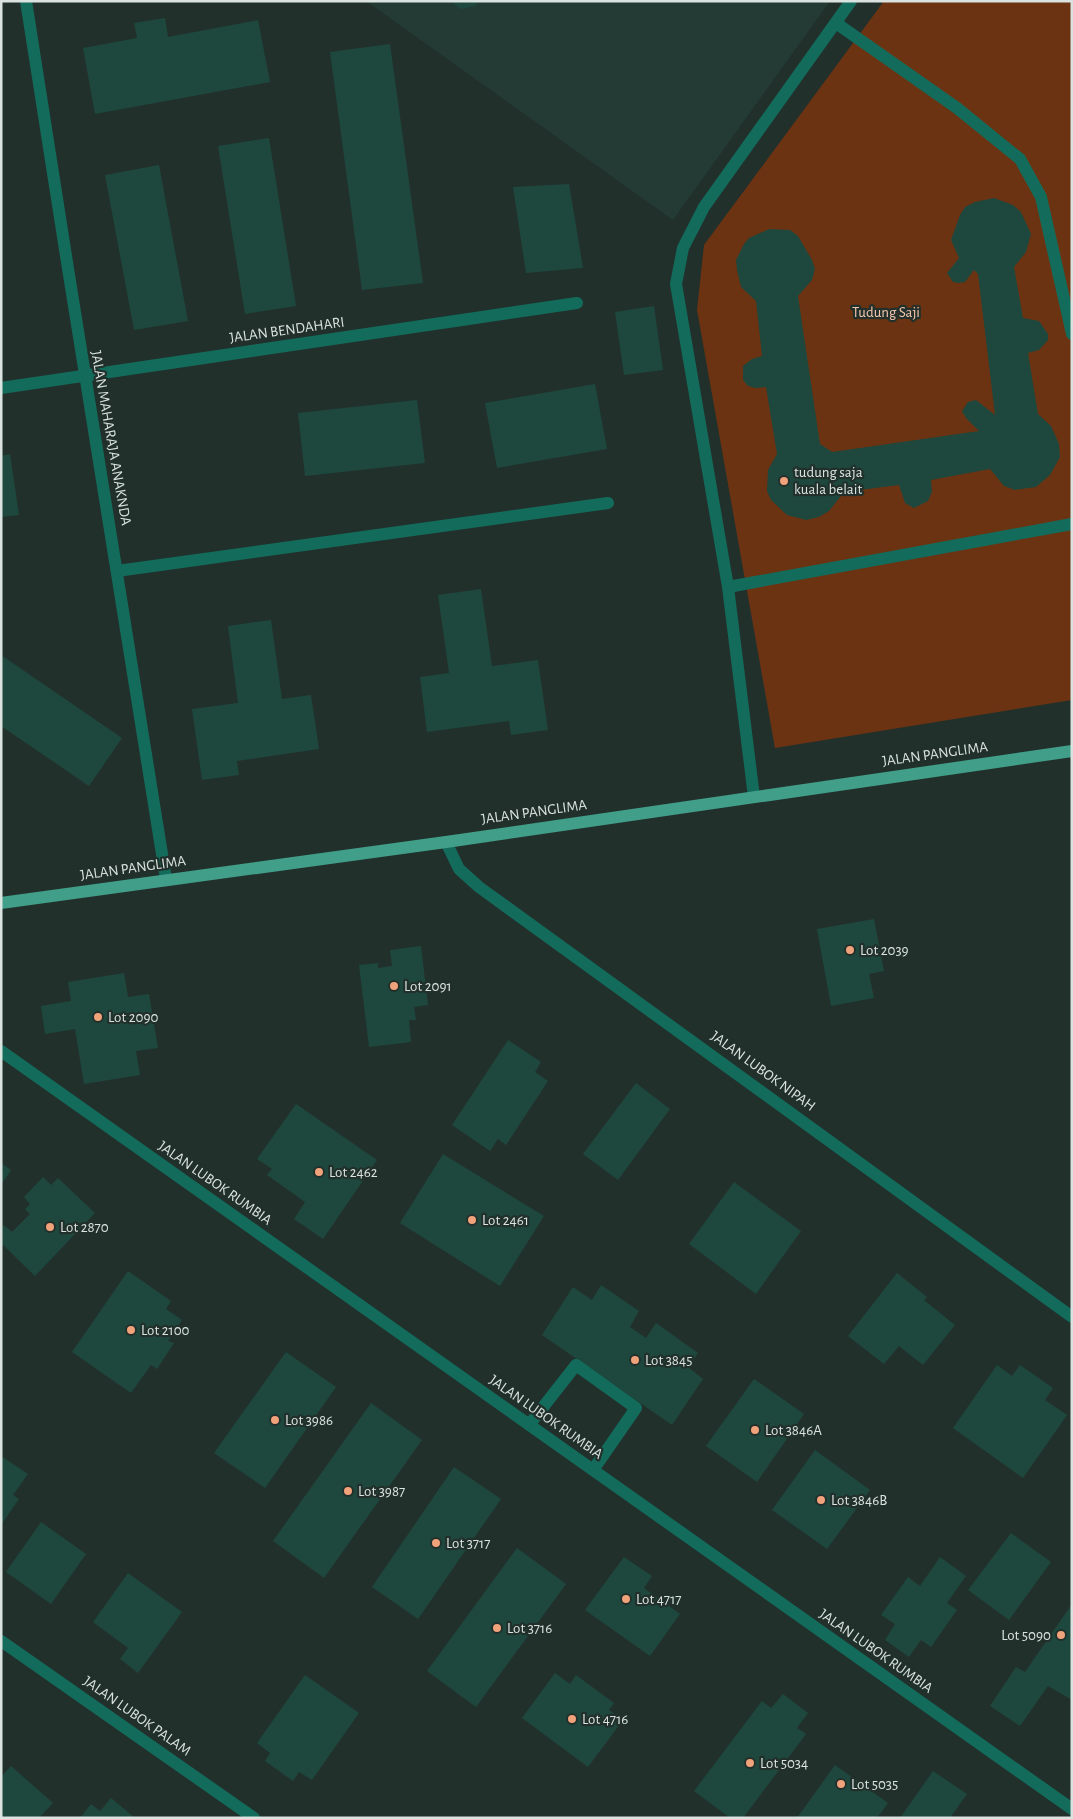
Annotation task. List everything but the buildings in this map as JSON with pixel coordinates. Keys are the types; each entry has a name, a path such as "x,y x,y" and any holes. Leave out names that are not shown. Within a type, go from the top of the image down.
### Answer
{"main road":[{"name":"JALAN PANGLIMA","path":"1,902 446,842 1072,751"}],"street":[{"name":"JALAN MAHARAJA ANAKNDA","path":"26,1 84,377 166,880"},
{"path":"754,797 728,587 676,284 683,248 704,207 851,1"},
{"path":"836,23 958,108 1020,159 1041,197 1072,334"},
{"name":"JALAN BENDAHARI","path":"1,388 578,303"},
{"path":"117,571 608,502"},
{"path":"728,587 1072,524"},
{"name":"JALAN LUBOK NIPAH","path":"446,842 459,869 479,887 1066,1307 1072,1317"},
{"name":"JALAN LUBOK RUMBIA","path":"1,1051 1072,1808"},
{"path":"529,1425 576,1365 636,1408 593,1470"},
{"name":"JALAN LUBOK PALAM","path":"1,1641 254,1818"}],"shaded area":[{"path":"366,1 830,1 673,220"}],"green space":[{"name":"Tudung Saji","path":"884,1 1072,1 1072,700 775,748 697,310 704,245"}],"place":[{"name":"tudung saja kuala belait","path":"784,481"},
{"name":"Lot 2039","path":"850,950"},
{"name":"Lot 2091","path":"394,986"},
{"name":"Lot 2090","path":"98,1017"},
{"name":"Lot 2462","path":"319,1172"},
{"name":"Lot 2461","path":"472,1220"},
{"name":"Lot 2870","path":"50,1227"},
{"name":"Lot 2100","path":"131,1330"},
{"name":"Lot 3845","path":"635,1360"},
{"name":"Lot 3986","path":"275,1420"},
{"name":"Lot 3846A","path":"755,1430"},
{"name":"Lot 3987","path":"348,1491"},
{"name":"Lot 3846B","path":"821,1500"},
{"name":"Lot 3717","path":"436,1543"},
{"name":"Lot 4717","path":"626,1599"},
{"name":"Lot 3716","path":"497,1628"},
{"name":"Lot 5090","path":"1061,1635"},
{"name":"Lot 4716","path":"572,1719"},
{"name":"Lot 5034","path":"750,1763"},
{"name":"Lot 5035","path":"841,1784"}]}
